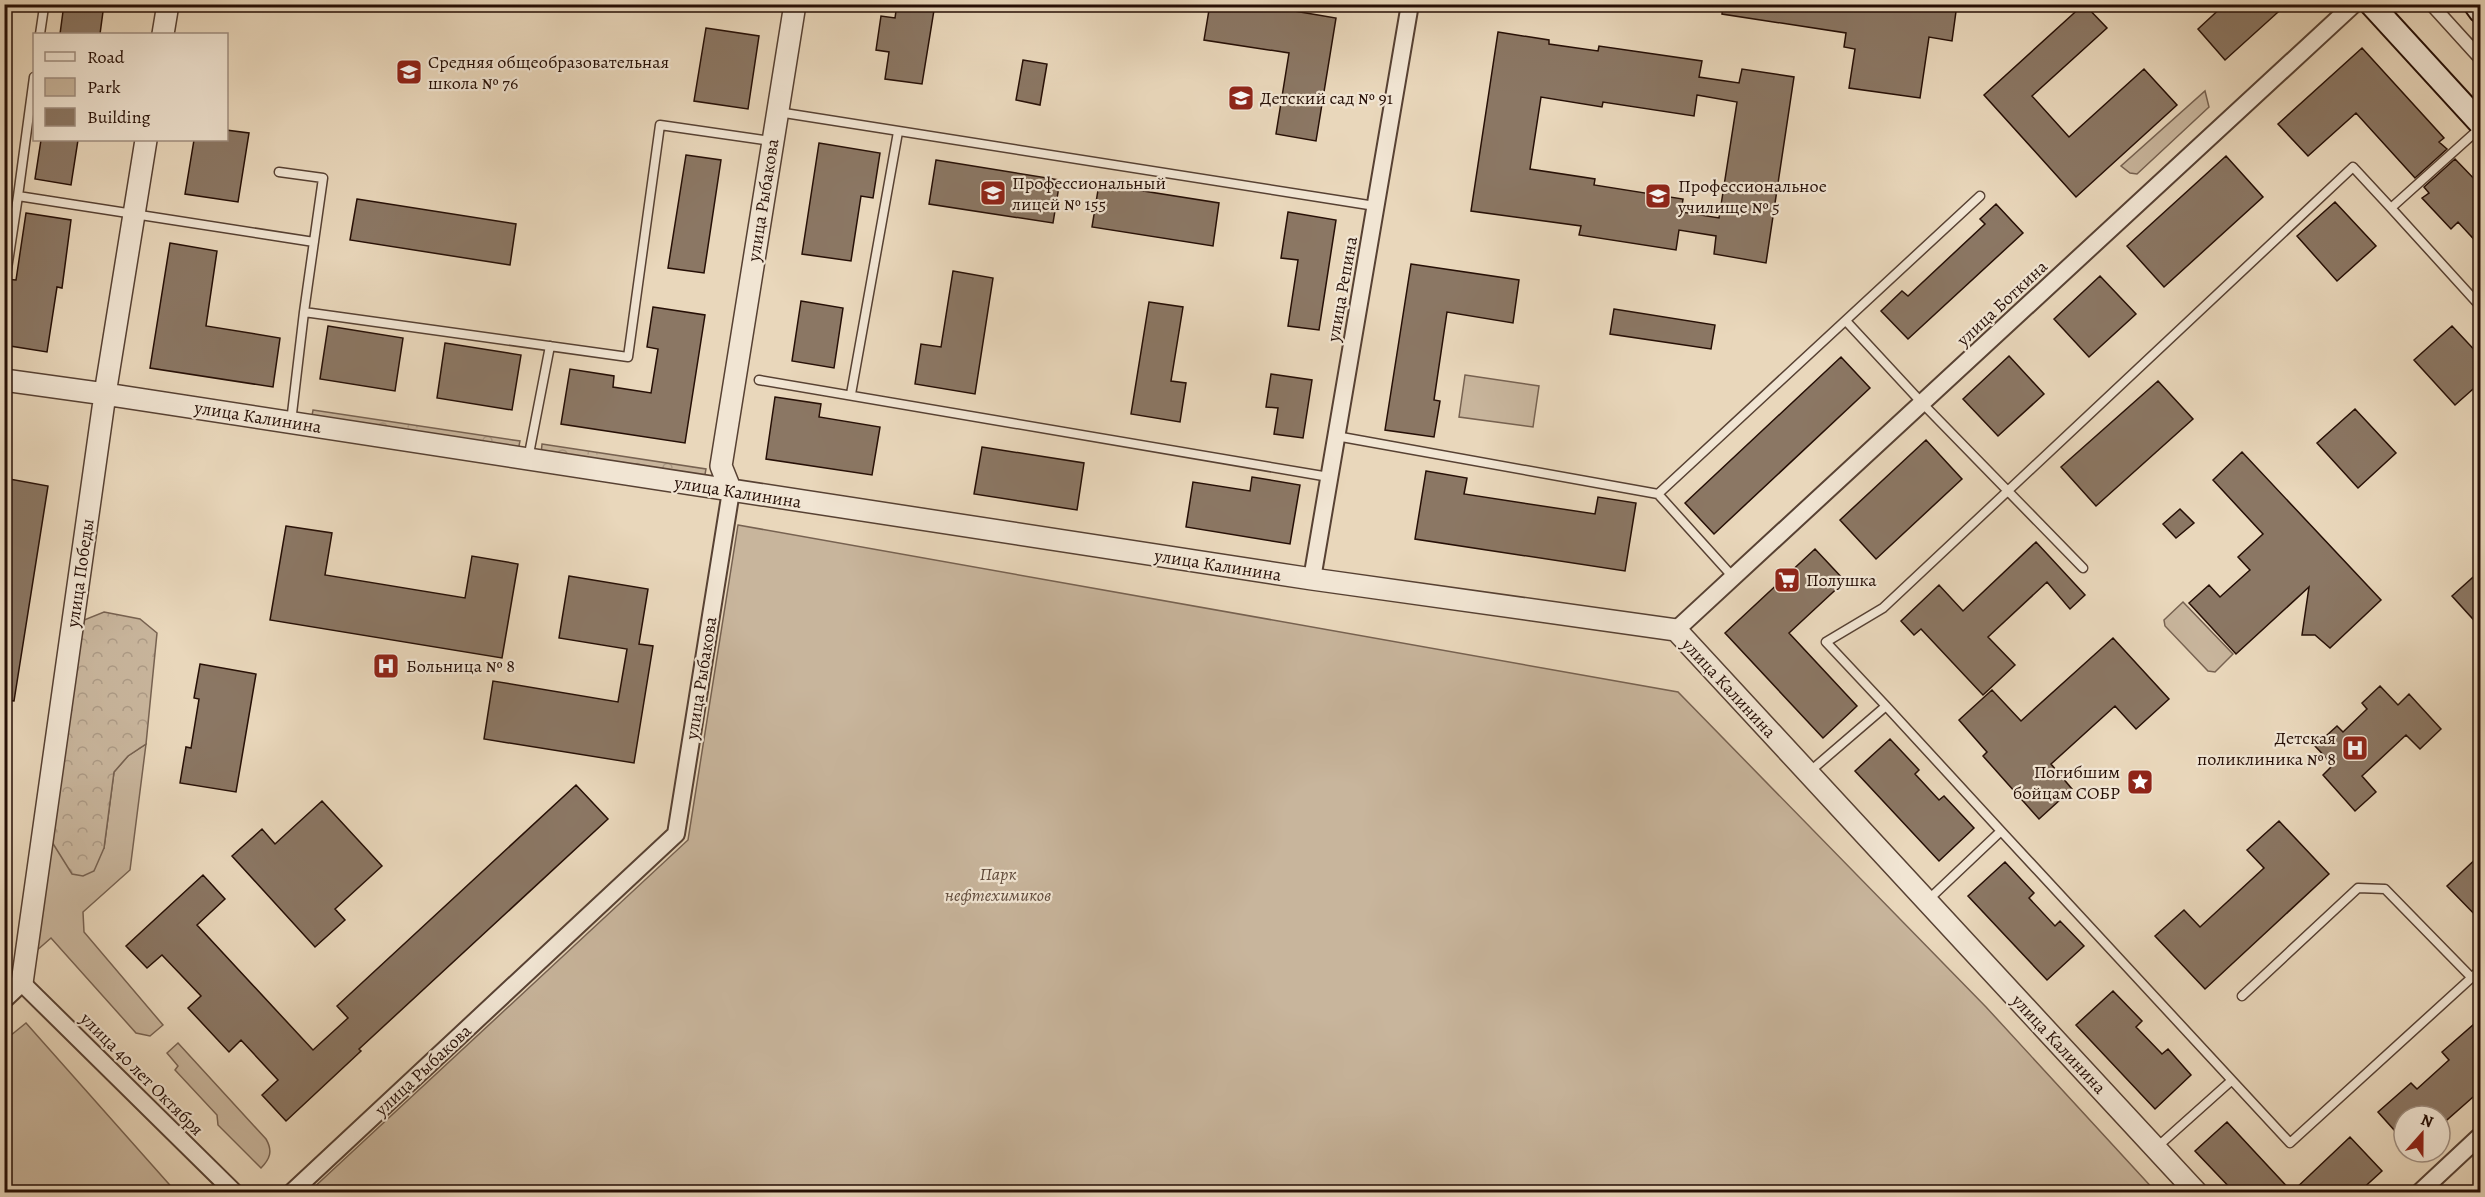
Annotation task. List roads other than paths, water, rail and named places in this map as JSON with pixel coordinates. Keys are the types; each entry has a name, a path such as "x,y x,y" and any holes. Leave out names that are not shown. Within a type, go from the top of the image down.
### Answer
{"main road":[{"path":"2371,4 2481,123"},
{"path":"2475,4 2481,11"}],"street":[{"path":"163,33 168,4"},
{"name":"улица Рыбакова","path":"292,1192 676,834 732,491 721,466 795,4"},
{"name":"улица Репина","path":"1312,579 1410,4"},
{"name":"улица Боткина","path":"1676,630 2354,4"},
{"path":"2432,4 2481,58"},
{"name":"улица Победы","path":"22,983 105,394 146,141"},
{"name":"улица Калинина","path":"4,380 1312,579 1676,630 2196,1192"},
{"path":"4,1000 22,983"},
{"name":"улица 40 лет Октября","path":"22,983 234,1192"},
{"path":"2420,1192 2481,1136"}],"lane":[{"path":"32,4 44,7 40,33"},
{"path":"4,269 7,269 33,84"},
{"path":"777,112 1375,206"},
{"path":"304,312 628,357 660,125 773,141"},
{"path":"2391,208 2481,128"},
{"path":"851,394 898,132"},
{"path":"2481,306 2353,167 1883,608 1826,642 2290,1143 2481,970"},
{"path":"279,172 323,178 291,423"},
{"path":"18,196 314,242"},
{"path":"1658,494 1980,196"},
{"path":"1846,321 1922,403 2083,568"},
{"path":"528,460 550,346"},
{"path":"759,380 1329,477"},
{"path":"1336,436 1658,494 1733,577"},
{"path":"1808,773 1886,706"},
{"path":"1927,902 2001,831"},
{"path":"2242,996 2358,888 2385,889 2472,978"},
{"path":"2155,1149 2231,1081"}],"place":[{"name":"Средняя общеобразовательная школа № 76","path":"409,72"},
{"name":"Детский сад № 91","path":"1241,98"},
{"name":"Профессиональный лицей № 155","path":"993,193"},
{"name":"Профессиональное училище № 5","path":"1658,196"},
{"name":"Полушка","path":"1787,580"},
{"name":"Больница № 8","path":"386,666"},
{"name":"Детская поликлиника № 8","path":"2355,748"},
{"name":"Погибшим бойцам СОБР","path":"2140,782"}],"park label":[{"name":"Парк нефтехимиков","path":"998,884"}]}
